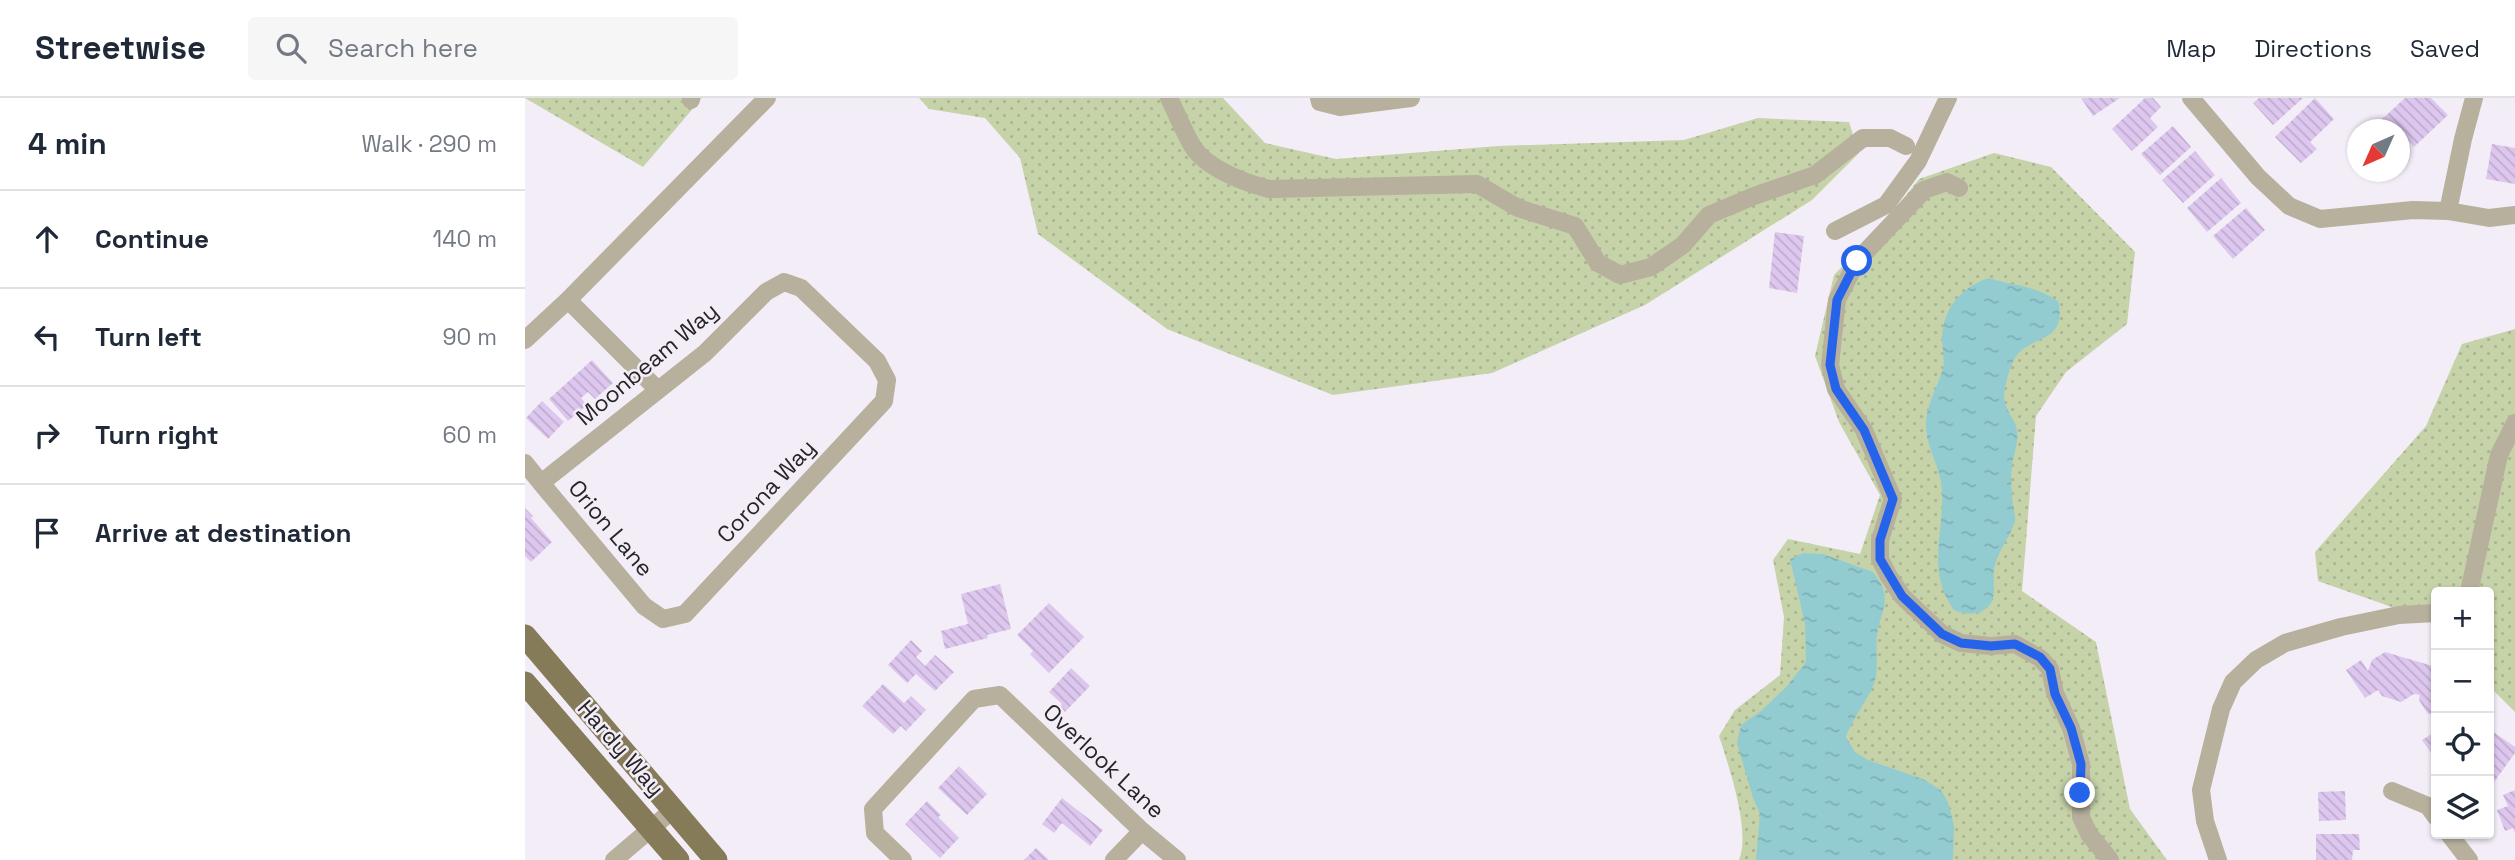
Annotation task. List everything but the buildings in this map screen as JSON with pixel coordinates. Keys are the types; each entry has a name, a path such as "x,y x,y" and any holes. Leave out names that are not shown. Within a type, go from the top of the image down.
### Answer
{"main road":[{"name":"Hardy Way","path":"525,636 716,860"},
{"name":"Hardy Way","path":"525,683 678,860"}],"street":[{"path":"525,340 568,300 767,98"},
{"path":"1169,98 1195,150 1245,183 1269,189 1477,184 1518,208 1575,226 1598,263 1620,275 1651,267 1683,245 1709,215 1815,175 1863,138 1890,138 1906,146"},
{"path":"1319,98 1320,102 1340,107 1411,98"},
{"path":"1835,231 1886,205 1918,161 1948,98"},
{"path":"2191,98 2258,177 2289,206 2320,219 2413,210 2448,211 2489,218 2515,215"},
{"path":"2448,211 2474,98"},
{"path":"1959,188 1947,182 1924,190 1857,261 1837,300 1830,365 1836,389 1864,430 1893,499 1880,540 1880,559 1888,575 1902,596 1942,634 1961,643 1991,646 2015,644 2040,657 2050,669 2055,694 2071,728 2081,764 2081,817 2089,834 2110,860"},
{"name":"Corona Way","path":"663,619 685,614 884,401 887,380 877,361 801,288 784,282"},
{"name":"Moonbeam Way","path":"541,483 705,353 765,292 784,282"},
{"path":"568,300 658,390"},
{"path":"2470,587 2499,455 2515,423"},
{"name":"Orion Lane","path":"525,463 644,606 663,619"},
{"path":"2217,860 2205,821 2201,790 2221,709 2232,682 2256,660 2285,643 2341,627 2399,615 2431,612"},
{"name":"Overlook Lane","path":"903,860 875,833 873,809 974,699 1000,695 1142,831 1177,860"},
{"path":"2392,791 2428,806 2431,810"},
{"path":"614,860 674,809"},
{"path":"1114,860 1142,831"},
{"path":"2453,839 2469,860"}],"green space":[{"path":"525,98 702,98 643,167"},
{"path":"919,98 1223,98 1265,143 1336,159 1498,146 1684,140 1758,118 1849,122 1859,153 1812,200 1645,305 1492,373 1333,395 1167,329 1038,234 1020,158 985,118 929,109"},
{"path":"1994,153 2051,167 2135,252 2127,324 2066,372 2036,416 2022,591 2096,642 2130,809 2167,860 1739,860 1742,848 1741,816 1719,736 1735,710 1780,675 1784,617 1773,560 1788,539 1860,554 1880,495 1839,422 1815,356 1834,275 1883,224 1919,179"},
{"path":"2515,329 2515,712 2494,691 2494,587 2431,587 2431,617 2406,612 2318,581 2315,552 2426,426 2462,344"}],"water":[{"path":"1988,278 2049,296 2058,301 2060,315 2053,331 2017,355 2008,374 2004,401 2016,426 2017,435 2011,476 2015,521 1995,565 1992,602 1981,612 1968,614 1954,610 1946,596 1938,567 1942,491 1940,476 1928,442 1926,418 1943,369 1942,337 1946,317 1962,293"},
{"path":"1803,553 1823,554 1873,572 1881,583 1885,601 1877,636 1876,677 1846,737 1855,752 1868,760 1923,779 1942,791 1954,826 1953,860 1756,860 1760,814 1737,743 1741,725 1761,711 1788,685 1806,662 1805,624 1790,559"}],"route":[{"path":"1857,261 1837,300 1830,365 1836,389 1864,430 1893,499 1880,540 1880,559 1902,596 1942,634 1961,643 1991,646 2015,644 2040,657 2050,669 2055,694 2071,728 2081,764 2080,793"}]}
